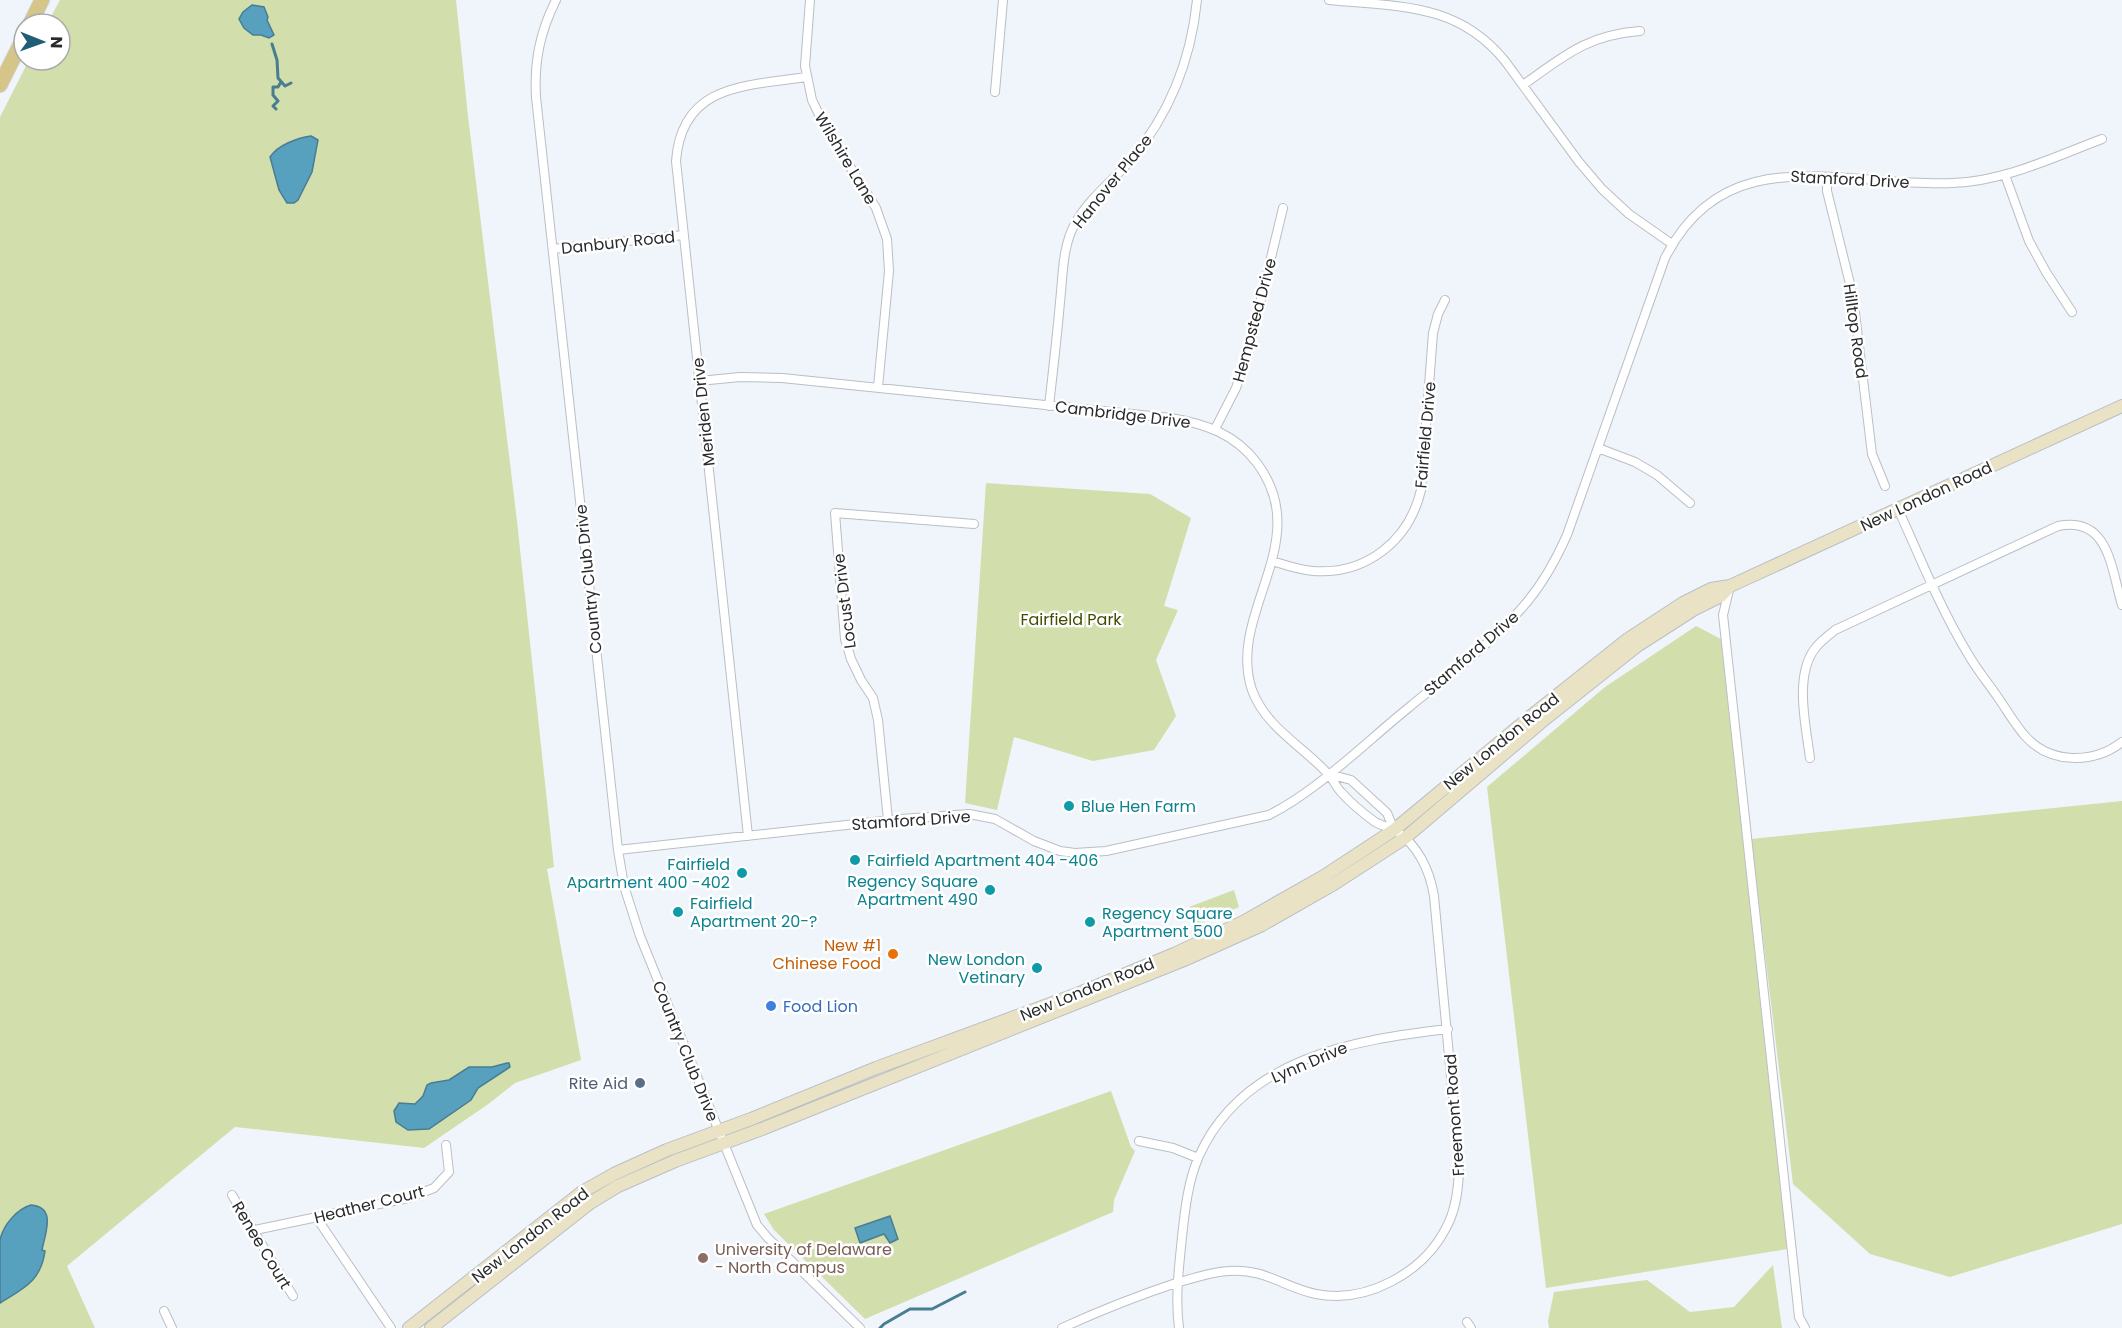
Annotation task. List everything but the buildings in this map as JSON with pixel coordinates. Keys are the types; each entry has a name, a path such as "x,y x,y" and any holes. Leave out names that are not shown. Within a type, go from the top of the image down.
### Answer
{"main road":[{"path":"0,85 12,60"},
{"name":"New London Road","path":"409,1328 582,1192 614,1174 667,1150 887,1064 1077,994 1243,922 1324,876 1394,830 1628,639 1683,603 1711,589 1730,586 2122,406"},
{"name":"New London Road","path":"431,1328 590,1203 618,1186 675,1161 724,1144 1162,969 1242,935 1326,889 1405,837 1545,719 1637,646 1693,610 1721,596 1730,586"}],"street":[{"name":"Country Club Drive","path":"556,0 540,38 535,66 536,97 618,850 624,886 636,927 724,1144"},
{"name":"Wilshire Lane","path":"810,0 805,54 807,77 816,111 868,193 883,224 887,239 889,271 878,387"},
{"path":"995,92 1004,0"},
{"name":"Hanover Place","path":"1049,406 1065,258 1071,232 1083,212 1141,147 1159,120 1183,69 1197,0"},
{"path":"1329,0 1418,9 1452,19 1475,32 1495,49 1579,162 1602,189 1629,214 1672,244"},
{"path":"1523,85 1584,44 1617,33 1640,31"},
{"name":"Meriden Drive","path":"748,836 676,161 680,136 691,115 709,99 726,90 807,77"},
{"name":"Stamford Drive","path":"618,850 888,820 975,814 995,819 1047,848 1075,853 1098,852 1269,815 1328,774 1497,633 1521,610 1548,574 1567,536 1647,306 1672,244 1681,231 1705,207 1722,195 1744,185 1786,176 1953,183 2005,175 2102,139"},
{"path":"2005,175 2028,241 2072,312"},
{"name":"Hilltop Road","path":"1827,177 1827,191 1853,296 1872,454 1885,486"},
{"name":"Hempsted Drive","path":"1215,429 1236,388 1248,353 1283,208"},
{"name":"Danbury Road","path":"553,249 683,235"},
{"name":"Fairfield Drive","path":"1272,561 1311,571 1335,571 1349,568 1383,552 1393,544 1408,525 1421,490 1433,333 1445,300"},
{"name":"Cambridge Drive","path":"699,381 765,377 1197,422 1215,429 1238,443 1249,453 1271,488 1278,529 1272,561 1249,642 1248,667 1252,690 1271,721 1328,774 1341,792 1376,823 1405,837"},
{"path":"1598,448 1642,466 1690,502"},
{"path":"1898,509 1969,656 2026,738 2045,751 2066,758 2081,759 2115,748 2122,742"},
{"name":"Locust Drive","path":"888,820 878,720 873,698 851,659 845,639 835,513 974,524"},
{"path":"1810,758 1802,692 1807,668 1815,648 1834,630 2058,526 2071,524 2085,526 2096,533 2105,546 2122,605"},
{"path":"1730,586 1723,615 1799,1317 1804,1328"},
{"name":"Cambridge Drive","path":"1328,774 1351,780 1387,813 1394,830"},
{"name":"Freemont Road","path":"1062,1328 1126,1300 1212,1273 1241,1270 1267,1275 1315,1294 1367,1292 1391,1281 1420,1261 1446,1229 1458,1194 1459,1162 1448,1029 1432,884 1425,864 1405,837"},
{"name":"Lynn Drive","path":"1179,1328 1178,1283 1186,1201 1198,1158 1230,1109 1274,1074 1340,1047 1378,1038 1448,1029"},
{"path":"1139,1141 1173,1148 1198,1158"},
{"path":"724,1144 749,1206 763,1232 860,1328"},
{"name":"Heather Court","path":"255,1230 408,1198 434,1188 450,1172 446,1145"},
{"name":"Renee Court","path":"232,1195 293,1296"},
{"path":"316,1217 391,1328"},
{"path":"164,1311 172,1328"}],"green space":[{"path":"60,0 456,0 517,521 554,867 547,869 581,1060 515,1083 424,1148 235,1127 67,1266 95,1328 0,1328 0,117 23,72 72,72 72,12 54,12"},
{"name":"Fairfield Park","path":"986,483 1150,494 1191,518 1164,606 1178,610 1156,660 1176,716 1154,750 1093,761 1014,737 997,810 965,803"},
{"path":"1696,626 1721,639 1787,1249 1546,1288 1487,787 1605,687"},
{"path":"2122,801 2122,1224 1950,1277 1870,1254 1793,1184 1751,839"},
{"path":"1234,890 1239,907 1197,925 1189,907"},
{"path":"1111,1091 1131,1147 1135,1151 1114,1200 1113,1212 865,1319 774,1230 764,1214"},
{"path":"1773,1265 1782,1328 1549,1328 1548,1321 1554,1292 1647,1280 1690,1312 1734,1307"}],"water":[{"path":"252,5 264,7 274,35 269,38 253,35 244,28 239,19 243,12"},
{"path":"311,136 318,140 312,172 298,200 294,203 287,203 279,190 270,157 288,143"},
{"path":"507,1063 510,1067 478,1088 471,1100 429,1129 408,1130 396,1122 394,1111 399,1103 415,1104 423,1096 427,1085 449,1080 469,1067 492,1067"},
{"path":"31,1205 39,1207 47,1216 47,1229 42,1250 45,1251 43,1261 40,1270 30,1283 0,1303 0,1240 7,1223"},
{"path":"890,1216 898,1239 890,1243 884,1234 860,1243 855,1228"}],"waterway":[{"path":"272,44 277,60 278,78 285,86 291,83"},
{"path":"276,109 273,106 278,101 273,95 273,87 278,87 281,82"},
{"path":"880,1328 910,1309 932,1309 965,1292"}],"place":[{"name":"Blue Hen Farm","path":"1069,806"},
{"name":"Fairfield Apartment 404 -406","path":"855,860"},
{"name":"Fairfield Apartment 400 -402","path":"742,873"},
{"name":"Regency Square Apartment 490","path":"990,890"},
{"name":"Fairfield Apartment 20-?","path":"678,912"},
{"name":"Regency Square Apartment 500","path":"1090,922"},
{"name":"New #1 Chinese Food","path":"893,954"},
{"name":"New London Vetinary","path":"1037,968"},
{"name":"Food Lion","path":"771,1006"},
{"name":"Rite Aid","path":"640,1083"},
{"name":"University of Delaware - North Campus","path":"703,1258"}]}
